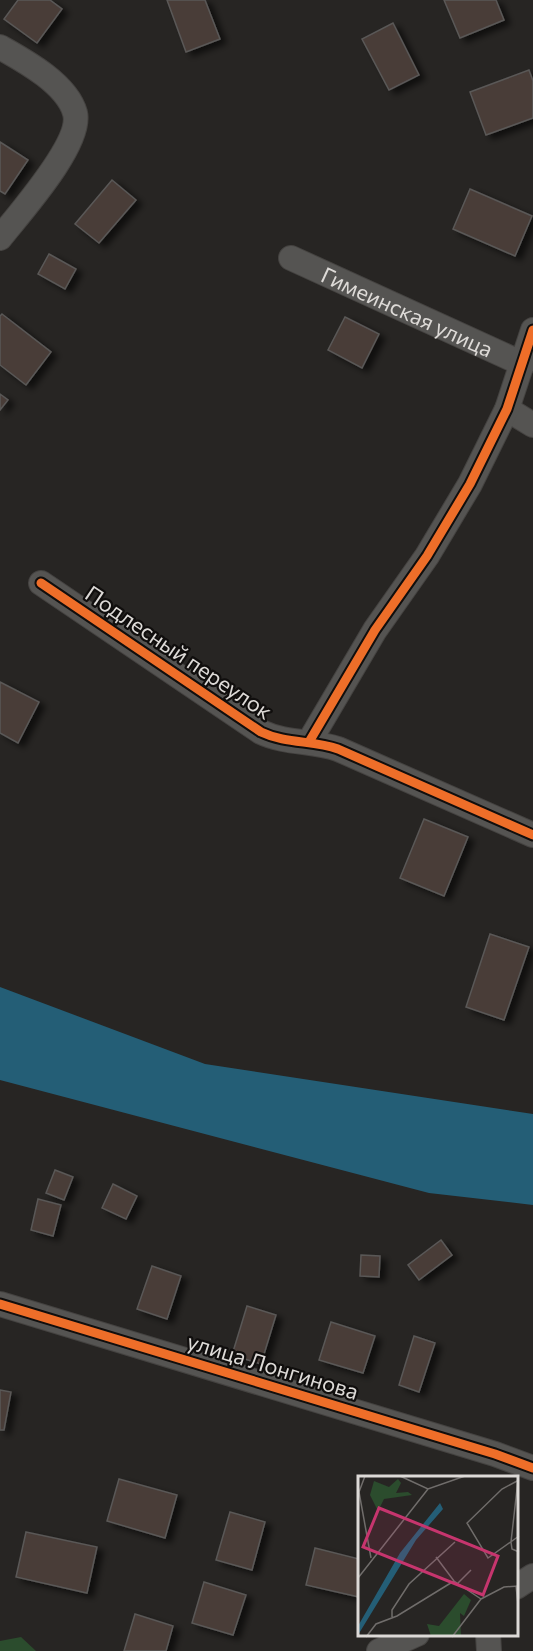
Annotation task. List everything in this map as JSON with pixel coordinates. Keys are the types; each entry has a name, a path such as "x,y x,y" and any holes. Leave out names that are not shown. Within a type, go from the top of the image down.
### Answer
{"street":[{"path":"0,47 28,63 66,94 76,115 72,135 56,167 0,238"},
{"name":"Гимеинская улица","path":"291,258 523,364"},
{"path":"309,742 375,630 427,556 475,476 507,409 533,330"},
{"path":"507,409 533,425"},
{"name":"Подлесный переулок","path":"41,583 261,732 282,740 321,743 338,749 533,835"},
{"name":"улица Лонгинова","path":"0,1304 495,1454 533,1468"},
{"path":"518,1586 533,1576"},
{"path":"379,1651 415,1636"},
{"path":"488,1636 489,1651"}],"green space":[{"path":"21,1637 36,1651 0,1651 0,1641"}],"water":[{"path":"0,987 205,1064 533,1114 533,1205 429,1193 0,1080"}],"building":[{"path":"18,0 50,0 62,9 37,43 4,19"},
{"path":"167,0 205,0 220,39 186,52"},
{"path":"444,0 496,0 504,20 460,38"},
{"path":"393,23 419,75 389,90 362,39"},
{"path":"529,70 533,81 533,118 486,135 470,92"},
{"path":"0,142 28,160 5,194 0,191"},
{"path":"112,180 136,200 99,243 75,224"},
{"path":"470,189 532,216 515,256 453,229"},
{"path":"49,254 76,269 65,289 38,274"},
{"path":"2,314 51,352 26,385 0,365 0,316"},
{"path":"345,317 379,334 362,368 328,350"},
{"path":"0,394 8,400 0,410"},
{"path":"0,682 39,702 18,743 0,733"},
{"path":"424,819 468,837 444,896 400,878"},
{"path":"490,934 529,947 504,1020 466,1007"},
{"path":"55,1170 73,1177 64,1200 46,1193"},
{"path":"113,1184 137,1196 126,1219 102,1208"},
{"path":"38,1199 61,1205 53,1236 31,1230"},
{"path":"441,1240 452,1255 419,1280 408,1265"},
{"path":"361,1255 380,1256 379,1277 360,1276"},
{"path":"152,1266 181,1276 167,1319 137,1309"},
{"path":"247,1306 276,1315 261,1364 232,1355"},
{"path":"331,1322 375,1336 363,1373 319,1360"},
{"path":"414,1336 435,1343 419,1392 399,1385"},
{"path":"0,1390 11,1392 4,1430 0,1430"},
{"path":"119,1479 177,1495 165,1538 107,1521"},
{"path":"230,1512 265,1522 252,1570 216,1560"},
{"path":"26,1532 97,1547 87,1593 16,1577"},
{"path":"315,1548 358,1559 358,1597 306,1585"},
{"path":"204,1582 246,1595 233,1635 192,1623"},
{"path":"135,1614 173,1626 166,1651 124,1651"}],"cycle path":[{"path":"309,742 375,630 427,556 470,484 507,409 533,330"},
{"path":"41,583 261,732 270,736 338,749 533,835"},
{"path":"0,1304 495,1454 533,1468"}]}
